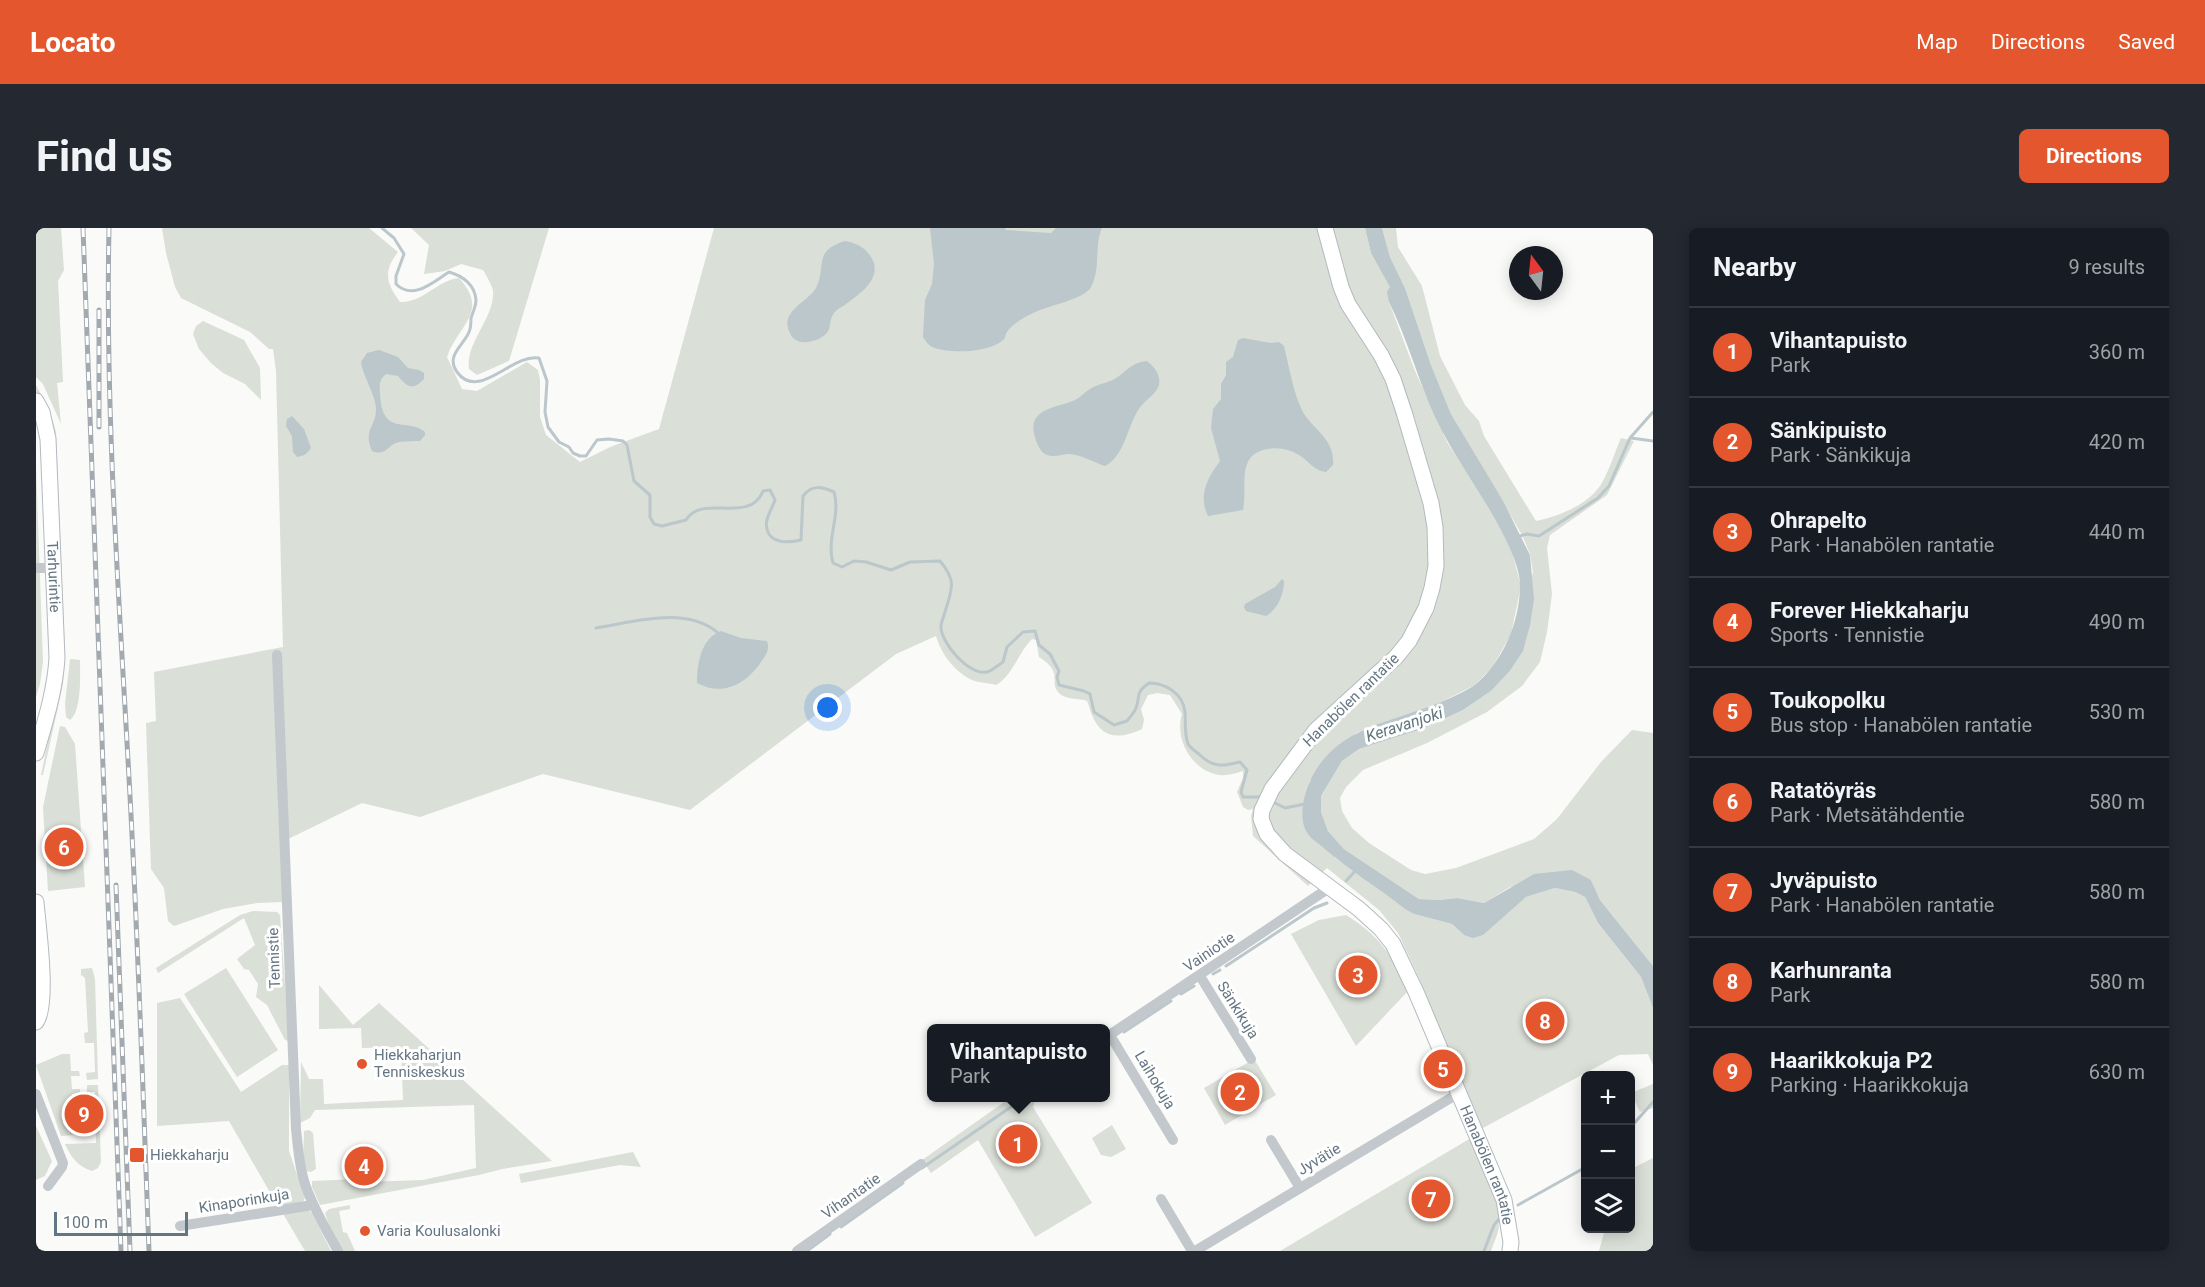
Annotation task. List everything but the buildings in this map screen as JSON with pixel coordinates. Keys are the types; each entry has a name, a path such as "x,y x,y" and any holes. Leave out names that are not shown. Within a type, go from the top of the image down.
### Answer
{"street":[{"name":"Hanabölen rantatie","path":"1324,228 1345,296 1381,354 1393,379 1404,412 1431,504 1435,527 1436,566 1426,608 1409,641 1396,657 1316,730 1272,789 1264,806 1263,825 1273,842 1329,888 1359,909 1381,929 1393,944 1504,1200 1510,1251"},
{"name":"Tarhurintie","path":"36,401 42,412 48,439 56,677 36,753"},
{"path":"36,568 53,568"},
{"name":"Tennistie","path":"277,655 296,1129 302,1173 313,1204 338,1251"},
{"name":"Vainiotie","path":"1110,1036 1329,888"},
{"path":"36,902 41,979 41,1011 36,1022"},
{"name":"Sänkikuja","path":"1200,976 1251,1059"},
{"name":"Laihokuja","path":"1110,1040 1173,1140"},
{"name":"Jyvätie","path":"1193,1251 1459,1093"},
{"path":"36,1094 63,1163 48,1186"},
{"path":"1271,1140 1300,1188"},
{"name":"Vihantatie","path":"797,1251 921,1164"},
{"path":"1161,1199 1193,1251"},
{"name":"Kinaporinkuja","path":"180,1226 313,1204"}],"shaded area":[{"path":"36,228 61,228 64,270 58,281 63,382 57,383 61,424 43,384 36,377"},
{"path":"162,228 369,228 398,252 390,265 388,277 400,302 416,299 443,283 459,278 468,290 472,300 472,310 447,357 462,389 477,391 527,362 538,370 540,417 546,435 580,462 610,447 659,429 714,228 1365,228 1371,253 1391,287 1389,302 1415,371 1447,442 1493,513 1511,548 1521,586 1511,634 1493,666 1475,685 1433,706 1356,733 1309,782 1335,858 1414,914 1452,924 1464,935 1526,897 1555,888 1575,892 1585,897 1598,923 1641,977 1653,1008 1653,1065 1648,1054 1619,1055 1589,1071 1581,1071 1581,1075 1481,1129 1420,980 1398,933 1379,910 1327,868 1308,886 1253,836 1251,816 1253,809 1248,810 1243,807 1237,792 1243,778 1243,771 1229,775 1210,773 1194,761 1183,744 1180,724 1182,714 1170,695 1157,693 1148,695 1141,709 1144,720 1142,729 1120,736 1107,733 1096,723 1087,701 1068,698 1059,693 1056,689 1052,668 1039,657 1036,640 1032,639 1007,676 996,685 966,677 945,656 936,636 896,654 690,810 543,774 420,817 362,803 282,842 283,902 257,903 223,909 174,926 168,921 164,888 151,869 146,723 156,721 154,672 283,647 276,371 273,349 269,349 250,332 181,298 175,287"},
{"path":"411,228 549,228 509,361 477,375 469,369 471,350 490,311 493,291 491,286 483,270 461,264 445,271 424,274 429,245"},
{"path":"1382,228 1396,228 1398,247 1422,286 1440,356 1465,405 1479,421 1484,436 1536,521 1574,508 1591,496 1603,481 1621,438 1634,441 1607,495 1550,535 1547,548 1552,594 1547,632 1540,662 1522,686 1487,712 1427,743 1363,770 1346,787 1340,798 1342,811 1352,828 1369,843 1411,870 1425,874 1456,868 1534,839 1557,819 1601,762 1632,730 1653,733 1653,966 1600,900 1591,880 1510,887 1484,903 1457,898 1419,899 1344,849 1328,831 1321,812 1321,796 1342,761 1359,749 1422,729 1463,710 1491,691 1509,672 1533,572 1530,554 1522,535 1451,414 1431,365 1405,288 1390,257"},
{"path":"203,321 244,340 260,368 261,400 245,384 223,373 199,349 193,334 196,326"},
{"path":"36,385 50,411 56,432 65,652 63,684 43,775 41,775 60,684 41,401 36,392"},
{"path":"36,467 43,662 36,697"},
{"path":"70,659 80,660 80,674 77,709 70,720 66,717 65,704"},
{"path":"60,726 65,727 75,744 85,887 48,891 43,807"},
{"path":"253,911 277,912 280,915 289,1041 285,1040 267,1005 256,997 258,984 249,970 244,969 237,959 255,945 244,918 158,973 156,968 240,915"},
{"path":"1346,915 1368,931 1384,947 1408,991 1356,1046 1291,934 1319,920"},
{"path":"92,968 95,979 98,1079 87,1080 86,1073 95,1072 94,1043 85,1043 84,1033 88,1032 85,978 81,975 81,969"},
{"path":"226,968 278,1050 237,1077 184,994"},
{"path":"319,985 353,1025 379,1003 552,1161 320,1205 312,1187 312,1181 423,1180 476,1168 474,1105 315,1110 310,1118 300,1123 301,1062 309,1079 323,1079 324,1104 403,1100 401,1047 362,1048 361,1028 319,1029"},
{"path":"180,998 241,1092 282,1065 289,1065 289,1151 305,1198 303,1202 279,1208 229,1121 157,1126 157,1003"},
{"path":"62,1054 70,1054 71,1071 79,1071 80,1076 71,1076 72,1089 80,1089 80,1093 72,1094 73,1135 61,1136 36,1065"},
{"path":"1254,1059 1276,1095 1225,1125 1204,1088"},
{"path":"1653,1084 1653,1108 1640,1112 1635,1101 1635,1091"},
{"path":"87,1085 98,1085 101,1162 98,1168 92,1171 75,1160 65,1144 96,1143 95,1092 87,1092"},
{"path":"1004,1102 1034,1102 1033,1107 1092,1203 1035,1237 978,1140 931,1173 922,1160"},
{"path":"1112,1125 1126,1149 1111,1157 1101,1155 1092,1138"},
{"path":"36,1126 52,1161 45,1176 36,1180"},
{"path":"309,1130 313,1133 316,1169 311,1172 306,1171 303,1162 304,1131"},
{"path":"1471,1138 1490,1179 1499,1213 1499,1227 1491,1251 1280,1251"},
{"path":"633,1152 641,1167 620,1165 521,1183 519,1174"},
{"path":"1653,1158 1653,1251 1599,1251 1604,1233 1635,1233 1635,1167"},
{"path":"350,1205 350,1209 339,1211 343,1232 347,1233 355,1251 343,1251 325,1213 329,1209"},
{"path":"307,1209 312,1213 331,1251 305,1251 282,1212"}],"water":[{"path":"930,228 1005,228 1006,230 1051,233 1056,228 1102,228 1098,242 1094,280 1091,287 1081,295 1039,310 1023,319 1012,326 1004,339 988,348 948,351 932,347 923,337 925,300 932,284 934,264"},
{"name":"Keravanjoki","path":"1365,228 1382,228 1390,257 1405,288 1431,365 1451,414 1503,501 1530,555 1534,599 1523,651 1509,672 1491,691 1463,710 1422,729 1359,749 1342,761 1321,796 1321,812 1328,831 1344,849 1419,899 1457,898 1484,903 1534,874 1572,870 1591,880 1600,900 1653,966 1653,1008 1641,977 1598,923 1585,897 1575,892 1555,888 1526,897 1483,935 1473,938 1464,935 1452,924 1414,914 1405,909 1335,857 1305,830 1302,815 1305,795 1315,772 1328,754 1363,730 1426,708 1476,684 1486,675 1502,653 1513,628 1519,601 1520,581 1511,552 1502,532 1436,419 1389,302 1387,292 1390,287 1371,253"},
{"path":"845,241 860,246 869,254 875,271 872,278 863,290 833,314 825,335 810,342 797,341 788,327 790,314 816,288 824,255 835,245"},
{"path":"1243,338 1271,343 1279,342 1284,346 1299,403 1307,418 1329,445 1333,465 1326,472 1318,470 1299,455 1288,450 1272,448 1258,452 1247,464 1243,510 1208,516 1204,501 1205,487 1220,461 1211,428 1213,409 1221,399 1221,384 1226,375 1226,362 1233,357 1238,340"},
{"path":"379,350 398,357 408,368 424,373 424,379 413,386 404,383 398,376 386,374 381,380 380,387 385,416 396,424 418,428 425,432 425,435 420,441 399,442 384,451 377,452 372,451 369,438 376,409 361,362 367,353"},
{"path":"1147,361 1158,374 1159,385 1136,413 1118,455 1112,461 1105,466 1070,454 1050,456 1041,450 1033,427 1039,415 1075,400 1094,387 1109,382 1135,364"},
{"path":"292,416 304,429 311,448 302,456 297,457 293,452 292,436 286,426 287,419"},
{"path":"1282,579 1284,581 1283,591 1277,605 1270,613 1266,616 1246,611 1245,604 1275,587"},
{"path":"721,631 741,638 767,641 768,647 764,657 748,677 733,686 716,689 697,683 697,676 699,660 705,646 714,634"}],"waterway":[{"path":"382,228 394,238 404,254 396,276 396,284 403,289 409,291 423,288 449,272 459,276 471,286 476,302 467,337 454,356 453,361 457,372 466,380 475,382 518,362 529,358 539,358 547,381 545,412 548,427 559,442 580,456 586,456 597,440 623,441 627,445 634,481 650,495 650,517 654,524 662,526 686,520 693,512 703,509 748,506 757,501 763,491 770,490 775,500 767,522 769,534 776,540 796,541 801,540 803,496 806,492 814,488 834,492 836,509 831,545 833,563 842,567 854,561 866,562 891,570 910,562 940,561 951,580 950,597 941,624 942,633 950,649 972,669 980,672 989,671 1003,662 1007,647 1023,632 1035,631 1039,645 1050,654 1059,671 1057,677 1059,685 1090,694 1094,712 1114,725 1127,721 1136,708 1140,692 1149,683 1167,687 1177,694 1184,705 1189,746 1206,760 1215,764 1240,762 1247,770 1241,792 1243,797 1262,797"},
{"path":"1520,536 1527,534 1539,536 1598,498 1609,486 1630,438 1653,412"},
{"path":"1631,438 1653,441"},
{"path":"596,628 643,620 674,618 704,624 717,632"},
{"path":"1271,801 1285,808 1305,804"},
{"path":"1346,881 1357,869"},
{"path":"1226,966 1314,908 1327,903"},
{"path":"1213,974 1220,970"},
{"path":"1181,994 1194,986"},
{"path":"1124,1032 1171,1001"},
{"path":"922,1168 1018,1102"},
{"path":"1633,1125 1653,1102"},
{"path":"1518,1205 1581,1170"},
{"path":"841,1227 903,1183"},
{"path":"1484,1251 1494,1225 1499,1219"},
{"path":"807,1251 830,1234"}],"railway":[{"path":"83,228 121,1251"},
{"path":"109,228 111,435 135,896 149,1251"},
{"path":"99,310 99,427"},
{"path":"116,885 130,1251"}],"place":[{"name":"Ratatöyräs","path":"64,847"},
{"name":"Ohrapelto","path":"1358,975"},
{"name":"Karhunranta","path":"1545,1021"},
{"name":"Hiekkaharjun Tenniskeskus","path":"362,1064"},
{"name":"Toukopolku","path":"1443,1069"},
{"name":"Sänkipuisto","path":"1240,1092"},
{"name":"Haarikkokuja P2","path":"84,1114"},
{"name":"Vihantapuisto","path":"1018,1144"},
{"name":"Hiekkaharju","path":"137,1155"},
{"name":"Forever Hiekkaharju","path":"364,1166"},
{"name":"Jyväpuisto","path":"1431,1199"},
{"name":"Varia Koulusalonki","path":"365,1231"}]}
